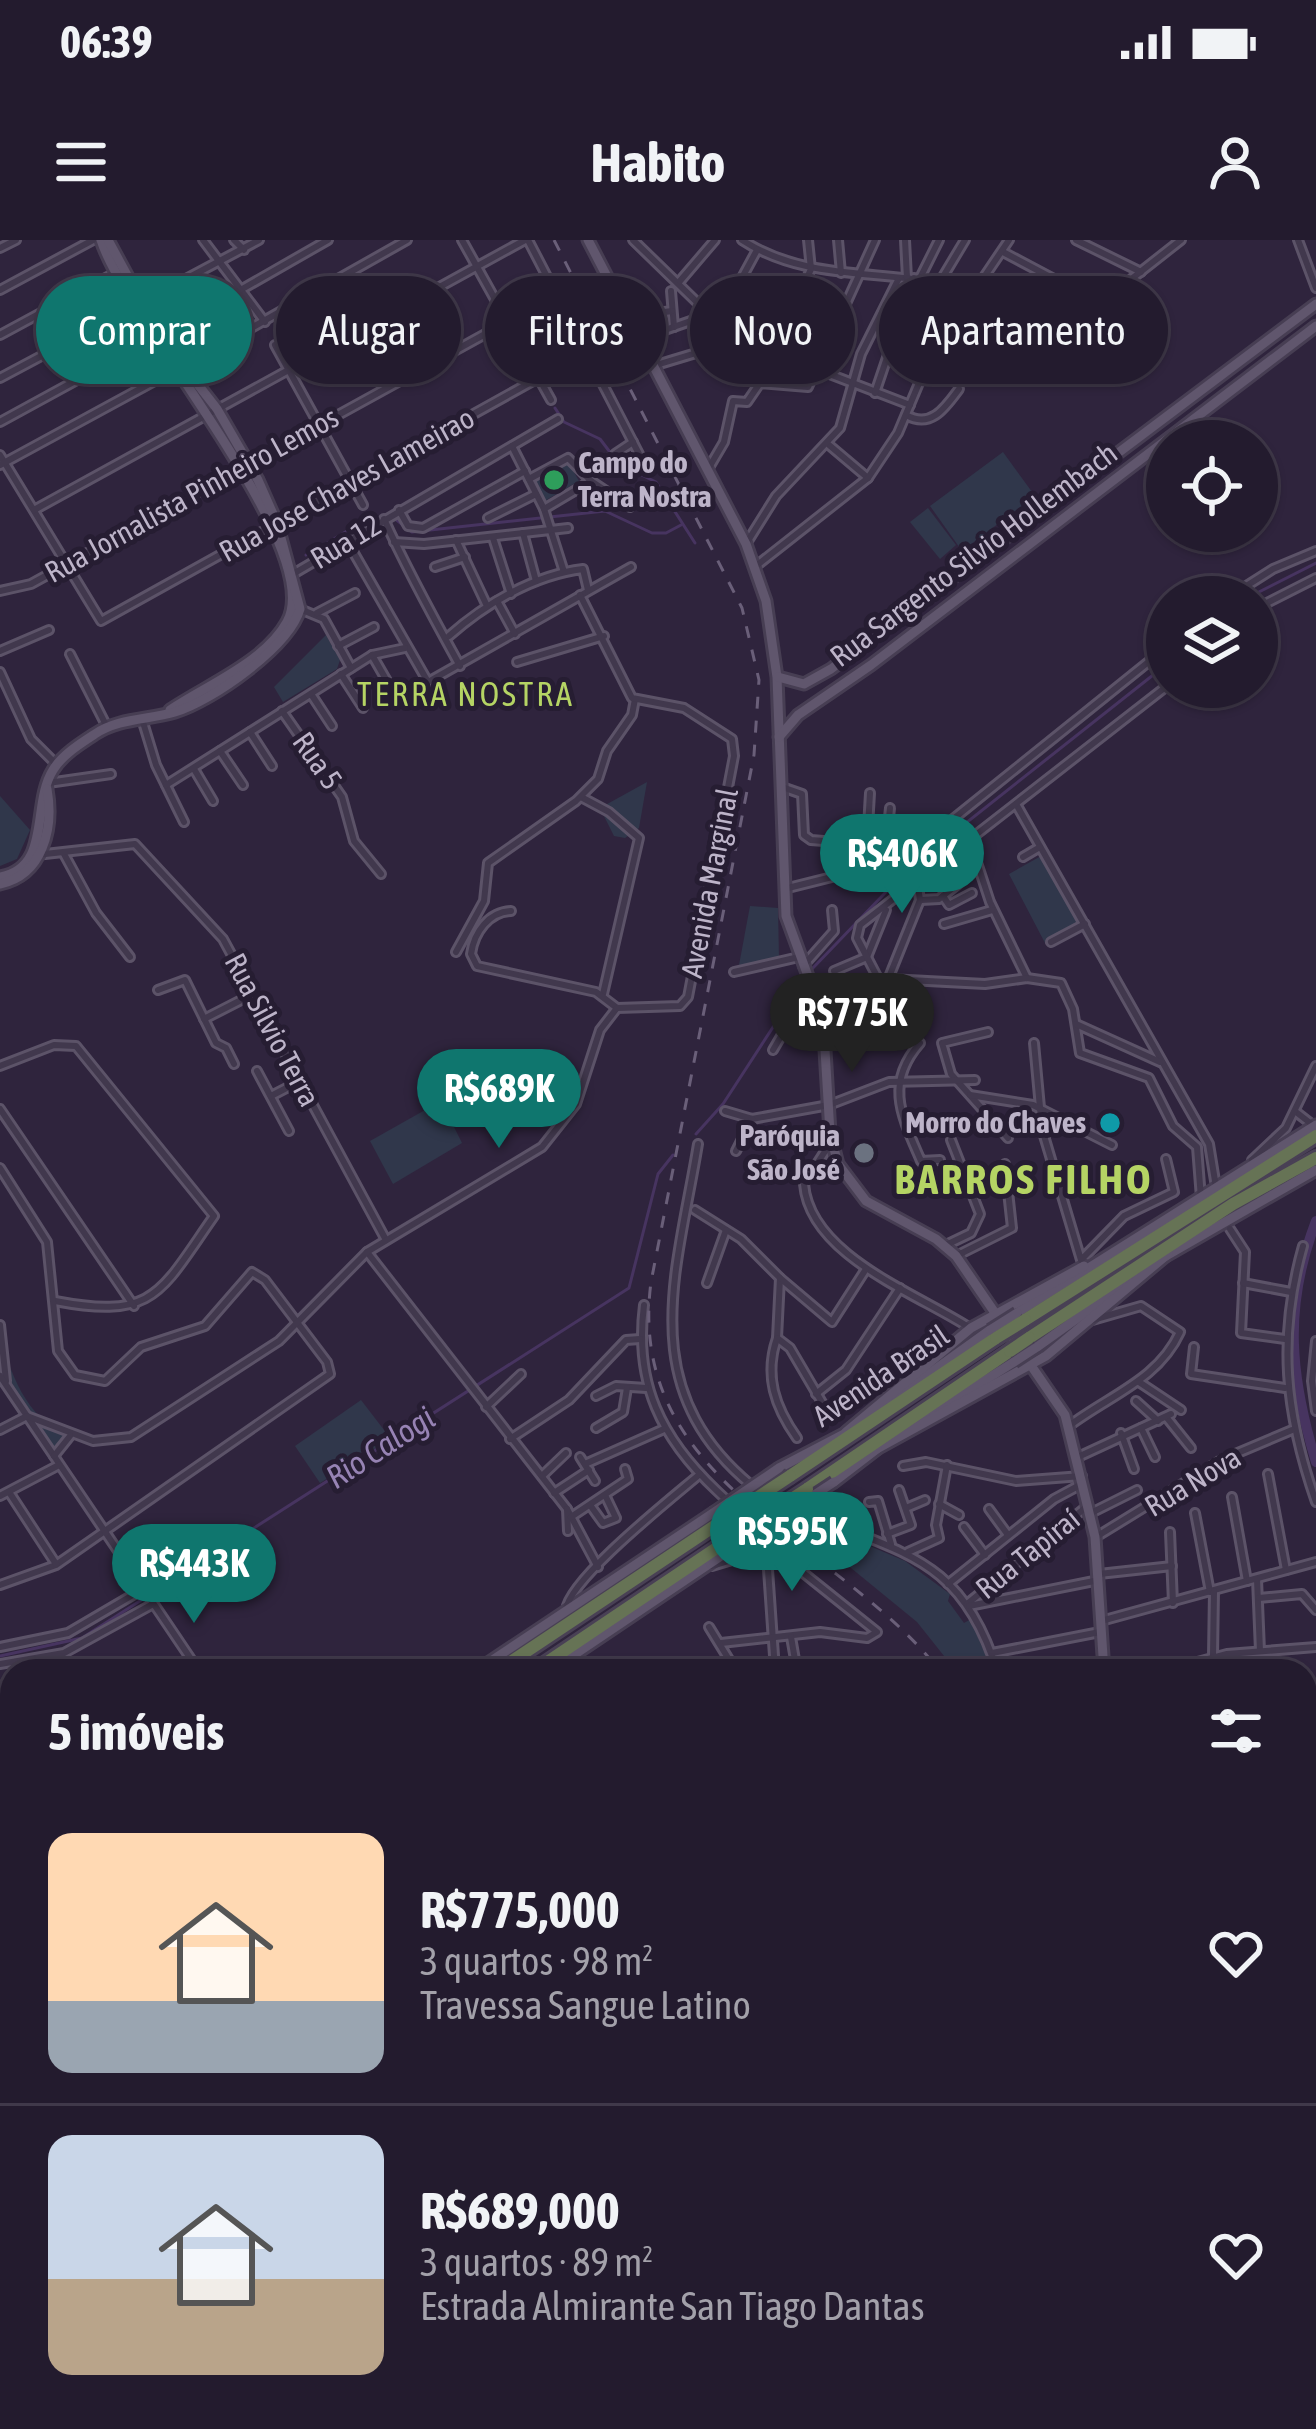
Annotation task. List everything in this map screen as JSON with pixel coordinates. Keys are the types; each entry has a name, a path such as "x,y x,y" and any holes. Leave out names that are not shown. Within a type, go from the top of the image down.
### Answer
{"highway":[{"name":"Avenida Brasil","path":"514,1659 784,1472 1316,1129"},
{"name":"Avenida Brasil","path":"552,1659 1033,1342 1233,1204 1316,1158"}],"main road":[{"path":"101,240 113,274"},
{"path":"101,240 120,276"},
{"path":"588,240 607,276"},
{"name":"Rua Sargento Silvio Hollembach","path":"795,685 831,669 1316,304"},
{"name":"Rua Sargento Silvio Hollembach","path":"1193,420 1316,326"},
{"path":"0,880 40,855 47,786 57,765 107,727 163,715 284,640 300,609 293,574 246,467 213,412 190,384"},
{"path":"662,384 756,566 772,626 778,677 784,889 804,968 823,1017 831,1142 856,1192 956,1256 1034,1364 1069,1426 1095,1537 1102,1659"},
{"path":"1133,438 1146,454"},
{"name":"Rua Sargento Silvio Hollembach","path":"779,737 797,715 1146,456"},
{"path":"249,662 278,635 293,608 273,525"},
{"path":"966,567 978,584"},
{"path":"778,677 795,685 797,715"},
{"path":"778,701 797,715"},
{"name":"Avenida Brasil","path":"1020,1317 1316,1129"},
{"name":"Avenida Brasil","path":"1033,1342 1168,1254 1316,1170"},
{"path":"846,1432 970,1328 1127,1246"},
{"path":"874,1451 1034,1364 1168,1254"},
{"name":"Avenida Brasil","path":"784,1472 993,1334"},
{"name":"Avenida Brasil","path":"567,1659 729,1545 834,1482 1012,1356"},
{"name":"Avenida Brasil","path":"495,1659 716,1518"},
{"path":"523,1641 593,1606"},
{"path":"570,1657 620,1613"}],"street":[{"path":"0,248 16,240"},
{"path":"0,290 101,240"},
{"path":"203,240 233,276"},
{"path":"234,240 244,250"},
{"path":"193,276 259,240"},
{"path":"252,285 328,240"},
{"path":"252,329 406,240"},
{"path":"462,240 485,282"},
{"path":"458,276 526,240 546,276"},
{"path":"633,240 690,292"},
{"path":"680,281 715,240"},
{"path":"742,240 811,269 879,277"},
{"path":"808,240 808,276"},
{"path":"838,240 841,273"},
{"path":"855,286 875,240"},
{"path":"905,240 910,276"},
{"path":"912,276 939,240"},
{"path":"942,276 965,240"},
{"path":"988,276 1009,240"},
{"path":"1076,240 1142,272"},
{"path":"1137,276 1181,240"},
{"path":"1298,240 1316,288"},
{"path":"743,276 757,250"},
{"path":"1004,252 1048,276"},
{"path":"0,335 113,274"},
{"path":"671,291 674,327"},
{"path":"252,302 265,322"},
{"path":"666,312 672,311"},
{"path":"666,330 690,320"},
{"path":"855,375 879,333"},
{"name":"Rua Jornalista Pinheiro Lemos","path":"0,591 31,584 485,334"},
{"path":"0,378 36,358"},
{"path":"34,510 276,378"},
{"path":"875,394 879,381"},
{"path":"0,422 71,384"},
{"path":"64,565 2,461 148,384"},
{"path":"298,384 363,505"},
{"name":"Rua Jose Chaves Lameirao","path":"64,565 94,616 107,619 530,384"},
{"path":"542,384 550,400"},
{"path":"604,384 640,454"},
{"path":"707,472 724,442 733,401 747,402 759,384"},
{"path":"771,384 800,389 809,384"},
{"path":"746,544 776,496 830,446 846,416 850,384 910,405"},
{"path":"756,566 868,478 919,384"},
{"path":"906,415 916,420 935,417 959,389"},
{"name":"Rua 12","path":"293,574 559,419"},
{"path":"394,542 523,533 548,520 588,477 633,442"},
{"path":"512,446 548,520 564,572"},
{"path":"830,446 868,478"},
{"path":"399,510 408,526 423,528 564,458 574,460 588,477 630,506"},
{"path":"488,518 536,494"},
{"path":"386,518 460,666"},
{"path":"548,520 568,528"},
{"path":"523,533 536,581"},
{"path":"493,538 511,594"},
{"path":"457,540 487,606"},
{"path":"347,541 423,680 431,682 631,567"},
{"path":"1261,576 1316,551"},
{"path":"435,567 465,556"},
{"path":"449,636 487,606 536,581 583,569 588,590"},
{"path":"1278,597 1316,578"},
{"path":"300,609 317,613 356,593"},
{"path":"456,952 484,901 488,863 581,797 598,779 607,751 626,728 635,699 580,595"},
{"path":"497,601 515,634"},
{"path":"317,613 351,668"},
{"path":"338,646 374,627"},
{"path":"0,651 49,630"},
{"path":"517,662 604,635"},
{"path":"166,784 372,655 405,648"},
{"path":"70,654 107,727"},
{"path":"372,655 391,688"},
{"path":"942,828 1146,664"},
{"path":"0,672 31,739 57,765"},
{"path":"341,674 363,708"},
{"path":"310,693 332,726"},
{"name":"Avenida Marginal","path":"617,1008 680,1006 693,979 734,756 730,735 685,708 635,699"},
{"path":"883,987 856,934 874,911 1146,702"},
{"name":"Rua 5","path":"282,711 342,797 354,841 381,874"},
{"path":"142,718 184,822"},
{"path":"250,732 272,766"},
{"path":"220,751 243,785"},
{"path":"194,769 213,801"},
{"path":"47,786 110,774"},
{"path":"782,787 802,794 807,839 888,844 890,808"},
{"path":"867,845 870,794"},
{"path":"581,797 609,812 639,838 632,847 602,994"},
{"path":"1016,804 1209,1144 1216,1191"},
{"path":"970,841 993,909 1027,978"},
{"name":"Rua Silvio Terra","path":"64,854 130,844 144,850 218,931 386,1240"},
{"path":"1023,857 1040,848"},
{"path":"40,855 64,854 96,913 130,956"},
{"path":"920,900 943,896 978,868"},
{"path":"784,889 844,874"},
{"path":"819,1001 883,987 920,900 917,880"},
{"path":"943,896 950,905 972,893"},
{"path":"944,924 993,909"},
{"path":"27,1416 70,1436 106,1442 143,1432 298,1325 367,1252 542,1147 576,1104 599,1030 617,1008 602,994 477,966 471,954 476,937 491,917 511,910"},
{"path":"734,972 804,968 834,931 832,910"},
{"path":"834,970 867,957 886,910"},
{"path":"1052,942 1085,924"},
{"path":"179,966 204,1018 235,1064"},
{"path":"889,979 985,984 1027,978 1060,983 1076,1024 1080,1053 1135,1071 1156,1086 1173,1126 1200,1155 1202,1202"},
{"path":"158,990 185,980"},
{"path":"204,1018 251,995"},
{"path":"773,1050 788,1025 823,1017"},
{"path":"1076,1024 1163,1063"},
{"path":"988,1032 942,1043 957,1082 1008,1138"},
{"path":"0,1066 64,1042 76,1046 214,1216 161,1287 134,1306 102,1310 56,1301"},
{"path":"920,1043 897,1082 899,1111 921,1161 940,1160"},
{"path":"1034,1043 1042,1129 1081,1260 1124,1216 1174,1192 1166,1160"},
{"path":"1233,1179 1279,1138 1316,1066"},
{"path":"257,1071 289,1131"},
{"path":"271,1096 300,1081"},
{"path":"725,1112 752,1119 790,1108 829,1106 897,1082 975,1081"},
{"path":"969,1095 1042,1109 1112,1145"},
{"path":"0,1108 134,1306"},
{"path":"1296,1112 1302,1122 1316,1129"},
{"path":"736,1151 752,1119"},
{"path":"944,1245 964,1237 980,1214 951,1140"},
{"path":"831,1142 805,1179 805,1194 840,1246 866,1269 970,1328"},
{"path":"698,1144 669,1309 678,1377 695,1418 721,1456 749,1484 817,1517 908,1552 948,1584 968,1605 994,1659"},
{"path":"956,1256 1012,1228 1005,1164"},
{"path":"0,1168 47,1242 64,1365 94,1382 112,1378 141,1347 205,1327 252,1273 265,1280 327,1362 327,1379 56,1564 1,1584"},
{"path":"694,1210 726,1230 832,1322 866,1269"},
{"path":"1230,1229 1245,1250 1240,1331 1285,1340"},
{"path":"707,1282 726,1230"},
{"path":"964,1237 970,1246"},
{"path":"1303,1246 1285,1340 1286,1388 1292,1430 1316,1502"},
{"path":"367,1252 542,1476 569,1513 598,1567"},
{"path":"780,1278 777,1338 770,1361 772,1391 797,1438"},
{"path":"1244,1283 1291,1292"},
{"path":"816,1394 846,1370 900,1288"},
{"path":"644,1305 640,1339 646,1388 664,1429 700,1474 745,1518 765,1553 775,1659"},
{"path":"1069,1426 1154,1373 1180,1332 1141,1306 1089,1322"},
{"path":"0,1324 6,1384"},
{"path":"777,1338 790,1348 830,1412 867,1393"},
{"path":"510,1439 569,1400 626,1340 640,1339"},
{"path":"1316,1341 1312,1381 1316,1411"},
{"path":"1194,1347 1192,1375 1286,1388"},
{"path":"486,1407 521,1374"},
{"path":"0,1376 191,1659"},
{"path":"1138,1382 1181,1410"},
{"path":"596,1396 613,1387 646,1388"},
{"path":"596,1427 623,1412 627,1388"},
{"path":"1136,1401 1166,1418 1191,1448"},
{"path":"0,1430 27,1416"},
{"path":"1078,1457 1121,1433 1166,1418"},
{"path":"1141,1427 1155,1457"},
{"path":"554,1493 584,1464 664,1429"},
{"name":"Rua Nova","path":"1095,1537 1221,1460 1292,1430"},
{"path":"1121,1433 1134,1469"},
{"path":"54,1456 70,1436"},
{"path":"542,1476 566,1454"},
{"path":"584,1464 595,1481"},
{"path":"0,1496 59,1465"},
{"path":"908,1552 939,1538 939,1504 947,1465"},
{"path":"903,1466 947,1465 1007,1480 1083,1480"},
{"path":"569,1513 628,1479 625,1469"},
{"path":"566,1612 570,1594 700,1474"},
{"path":"1268,1474 1286,1570"},
{"path":"948,1584 1083,1480"},
{"path":"887,1534 911,1525 899,1490"},
{"name":"Rua Tapiraí","path":"968,1605 1090,1509 1137,1490"},
{"path":"9,1492 56,1564"},
{"path":"590,1505 603,1523 616,1518 605,1495"},
{"path":"1232,1497 1247,1581"},
{"path":"905,1508 925,1500"},
{"path":"869,1502 878,1501 891,1544"},
{"path":"939,1504 959,1515"},
{"path":"989,1509 1009,1535"},
{"path":"568,1531 569,1513"},
{"path":"1195,1513 1212,1592 1214,1656"},
{"path":"964,1526 985,1555"},
{"path":"1170,1532 1173,1603"},
{"path":"699,1568 765,1553 788,1560 859,1615 876,1634 820,1632 721,1643"},
{"path":"992,1653 1316,1562"},
{"path":"968,1605 1172,1566"},
{"path":"1257,1579 1260,1652"},
{"path":"989,1587 995,1599"},
{"path":"0,1647 68,1633 143,1590"},
{"path":"1259,1598 1302,1594 1316,1610"},
{"path":"29,1659 64,1653 152,1603"},
{"path":"853,1635 859,1615"},
{"path":"709,1628 730,1659"},
{"path":"791,1637 795,1659"},
{"path":"1204,1659 1316,1647"}],"shaded area":[{"path":"1003,452 1035,496 962,551 930,506"},
{"name":"Campo do Terra Nostra","path":"565,456 579,481 543,502 529,479"},
{"path":"928,508 956,545 940,559 910,522"},
{"path":"326,635 340,660 337,669 283,702 274,687"},
{"path":"647,782 639,828 625,838 614,836 600,808"},
{"path":"0,796 30,830 17,859 0,866"},
{"path":"1041,856 1079,924 1045,943 1009,874"},
{"path":"750,906 778,908 779,959 739,965"},
{"path":"441,1101 462,1143 393,1184 370,1141"},
{"path":"0,1331 14,1377 30,1406 68,1436 54,1452 0,1375"},
{"path":"361,1400 391,1439 320,1483 295,1446"},
{"path":"813,1522 905,1561 950,1594 948,1601 964,1623 971,1619 987,1659 946,1659 917,1622 807,1532"}],"waterway":[{"path":"555,408 564,422 600,439 619,464 656,482 695,543"},
{"path":"394,518 412,532 605,511 652,533 666,533 681,525"},
{"path":"306,555 353,528 385,518"},
{"name":"Rio Calogi","path":"1278,582 1316,563"},
{"name":"Rio Calogi","path":"811,970 909,868 1146,681"},
{"name":"Rio Calogi","path":"696,1134 723,1104 805,978"},
{"name":"Rio Calogi","path":"0,1656 82,1638 629,1288 658,1174 673,1155"},
{"path":"1316,1221 1298,1283 1294,1342 1300,1400 1316,1462"}],"railway":[{"path":"554,240 742,608 759,680 754,755 651,1282 652,1351 671,1409 704,1459 747,1502 897,1625 929,1659"}],"place":[{"name":"Campo do Terra Nostra","path":"554,480"},
{"name":"Morro do Chaves","path":"1110,1123"},
{"name":"Paróquia São José","path":"864,1153"}],"district":[{"name":"TERRA NOSTRA","path":"466,694"},
{"name":"BARROS FILHO","path":"1024,1179"}]}
